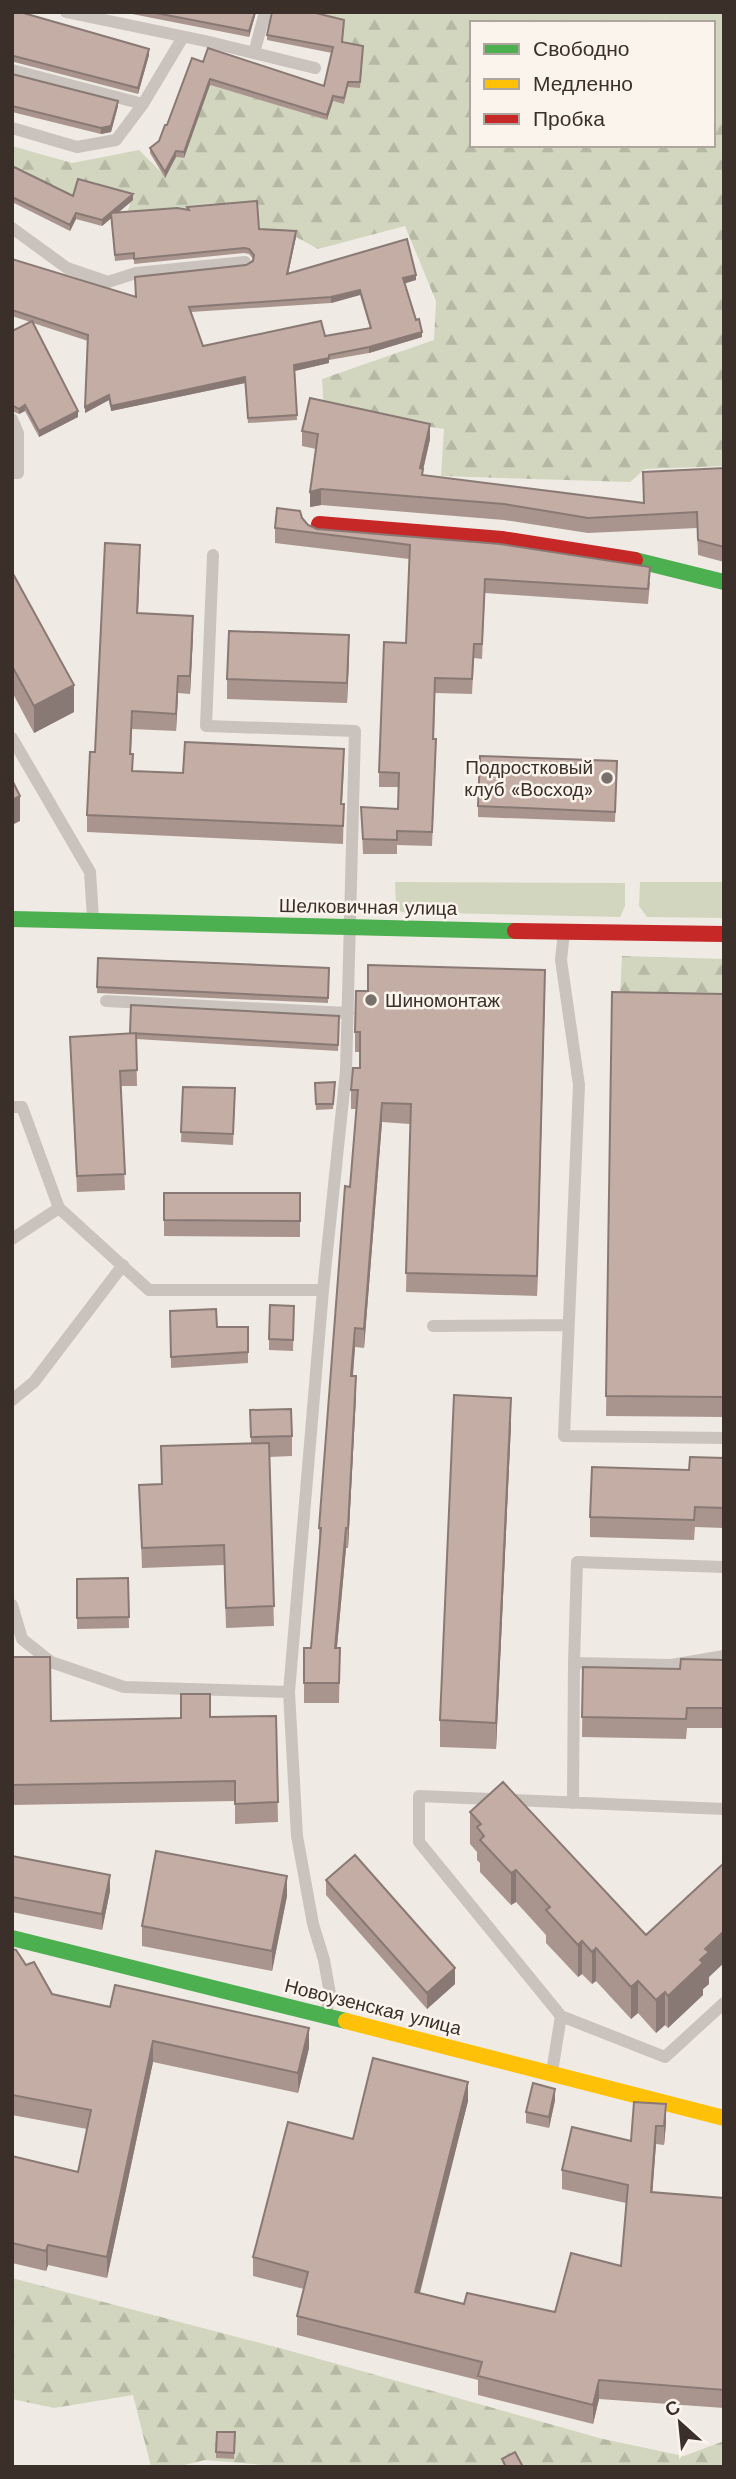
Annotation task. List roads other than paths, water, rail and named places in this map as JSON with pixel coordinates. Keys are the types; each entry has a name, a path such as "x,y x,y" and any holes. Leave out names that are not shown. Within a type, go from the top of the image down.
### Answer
{"street":[{"path":"319,524 502,539 653,563 724,582"},
{"name":"Шелковичная улица","path":"12,919 724,934"},
{"name":"Новоузенская улица","path":"12,1938 724,2118"}],"lane":[{"path":"66,12 315,68"},
{"path":"254,53 264,16"},
{"path":"12,128 77,147 116,140 143,104 183,37"},
{"path":"12,70 143,104"},
{"path":"12,228 67,268 107,282 136,273 245,262"},
{"path":"12,419 18,433 18,473 12,473"},
{"path":"213,555 206,726 355,731 351,928 343,1097 323,1290 289,1692 297,1836 313,1924 324,1960 330,1994 325,2017"},
{"path":"12,738 90,872 93,922"},
{"path":"564,932 561,960 579,1085 564,1436 724,1438"},
{"path":"106,1001 348,1013"},
{"path":"12,1107 22,1107 59,1208 149,1290 323,1290"},
{"path":"12,1239 59,1208"},
{"path":"12,1401 34,1382 122,1265"},
{"path":"433,1326 568,1325"},
{"path":"573,1803 577,1562 724,1567"},
{"path":"12,1605 22,1639 51,1662 124,1687 289,1692"},
{"path":"574,1663 671,1665 724,1656"},
{"path":"724,1810 419,1796 419,1842 561,2016 665,2057 724,2003"},
{"path":"552,2073 561,2016"}],"place":[{"name":"Подростковый клуб «Восход»","path":"607,778"},
{"name":"Шиномонтаж","path":"371,1000"}]}
